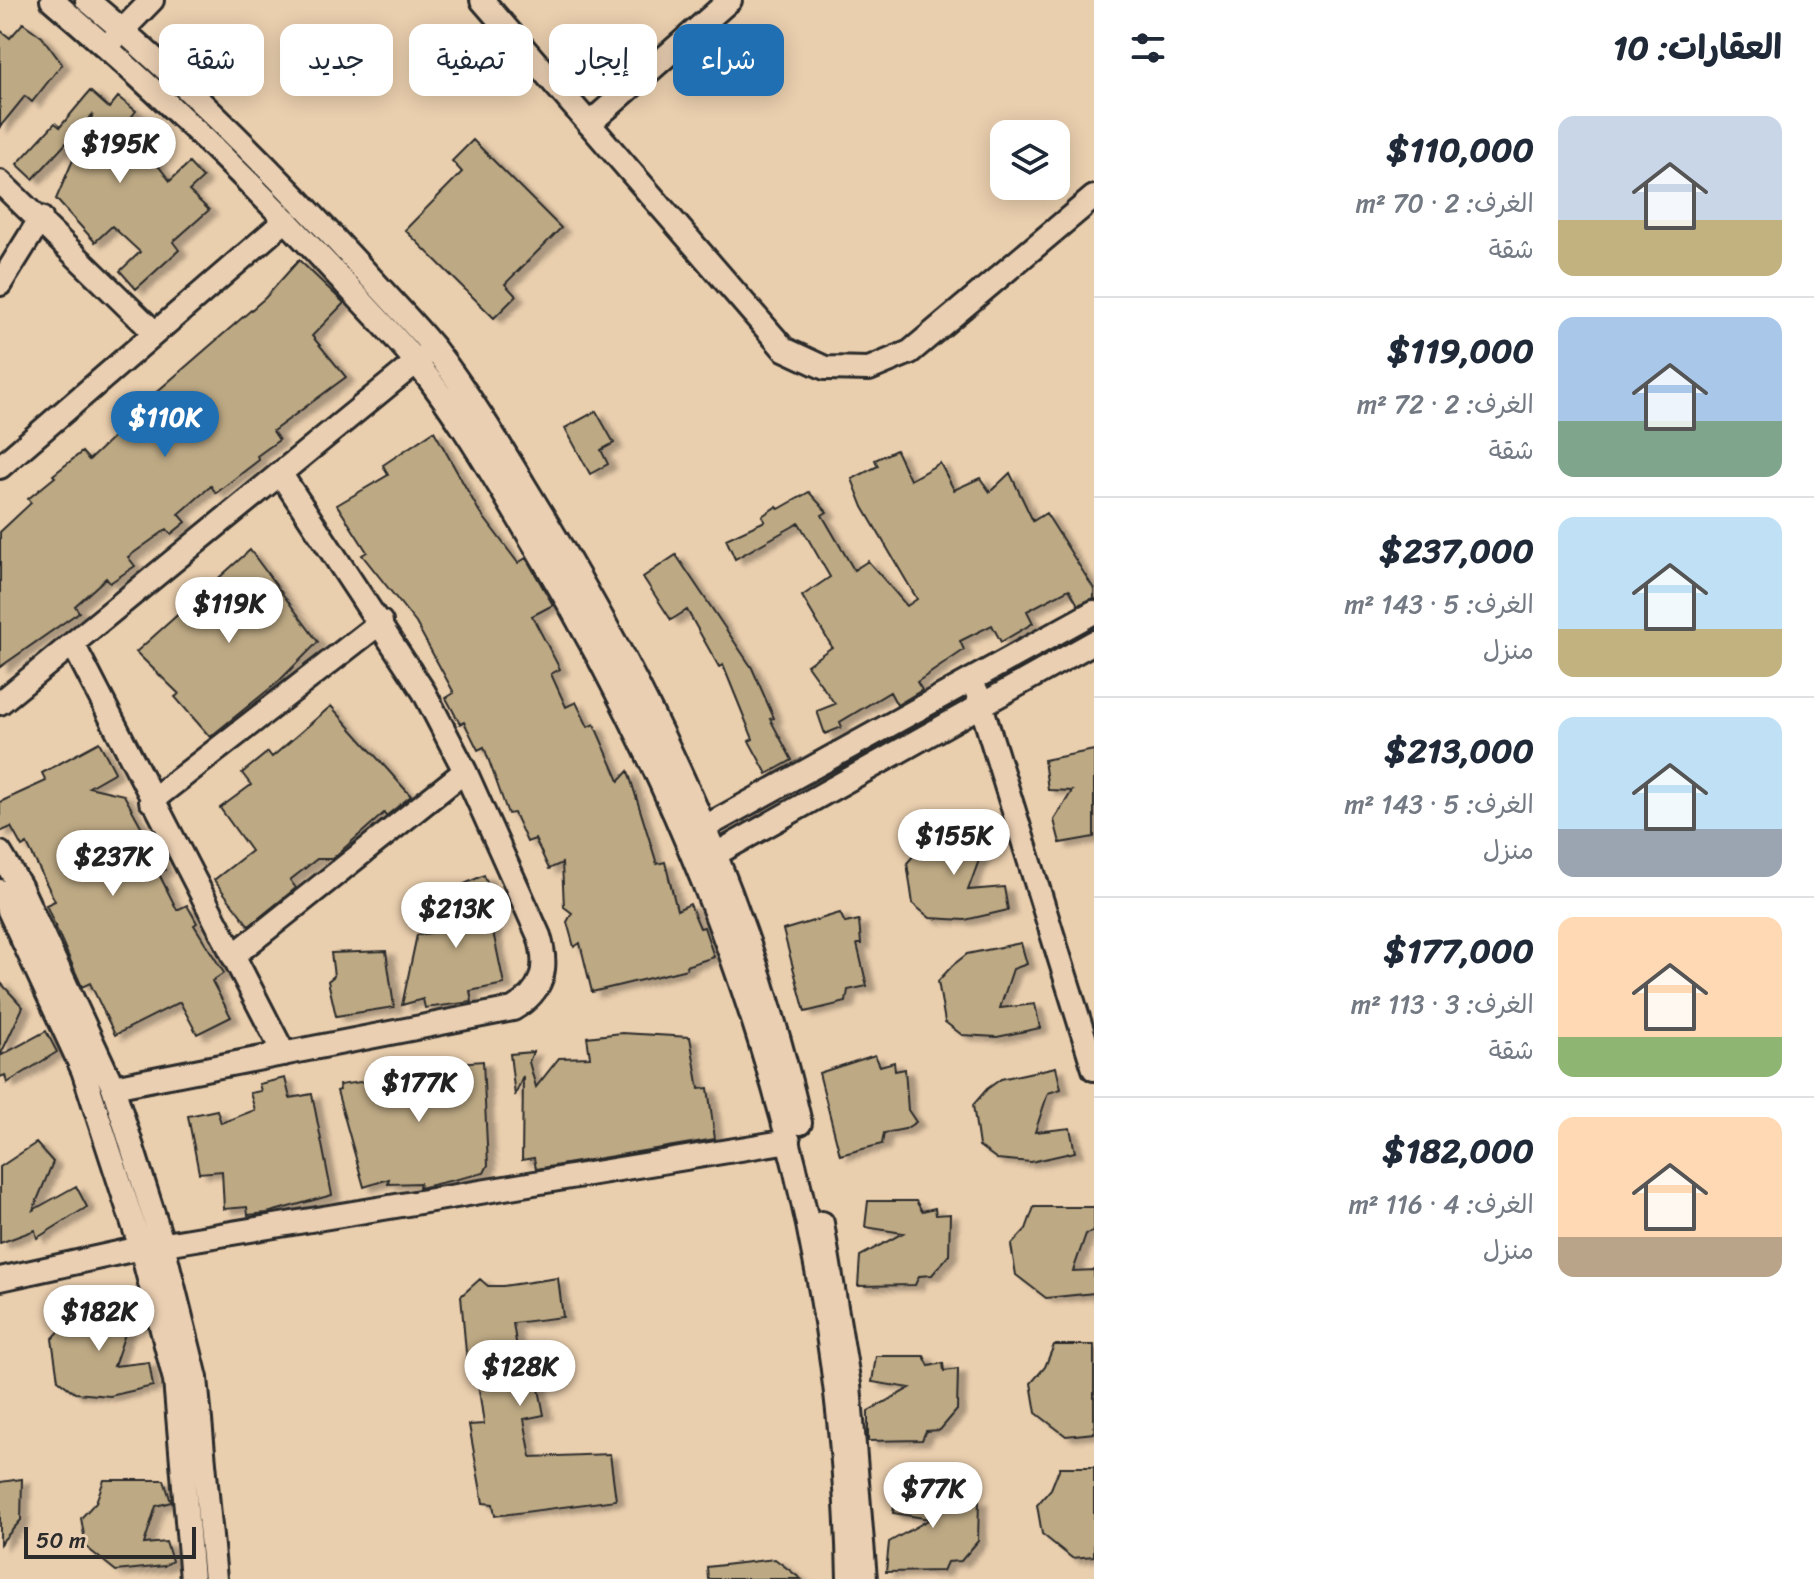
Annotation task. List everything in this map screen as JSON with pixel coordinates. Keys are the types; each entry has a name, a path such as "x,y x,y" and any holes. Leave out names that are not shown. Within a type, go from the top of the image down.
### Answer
{"street":[{"path":"52,0 115,38 302,202 510,461 581,579 646,700 784,1056 830,1260 849,1385 865,1579"},
{"path":"87,0 115,38 286,220 424,354"},
{"path":"115,38 152,0"},
{"path":"482,0 784,349 825,368 869,369 910,352 1094,197"},
{"path":"589,124 730,0"},
{"path":"0,182 41,218 155,333"},
{"path":"0,284 41,218"},
{"path":"0,467 286,220"},
{"path":"0,703 424,354"},
{"path":"113,1087 487,1016 513,1009 531,998 543,979 546,957 518,883 424,692 381,622 280,473"},
{"path":"697,832 1094,612"},
{"path":"151,801 381,622"},
{"path":"708,859 1094,642"},
{"path":"73,644 151,801 284,1054"},
{"path":"973,679 1094,1069"},
{"path":"233,956 465,771"},
{"path":"0,853 20,886 113,1087 152,1246 175,1380 192,1579"},
{"path":"708,859 789,1141 829,1353 849,1579"},
{"path":"0,891 83,1070 152,1246 196,1378 215,1579"},
{"path":"0,1279 152,1246 789,1141"}],"building":[{"path":"23,23 42,37 62,64 32,102 25,96 0,127 0,30 10,38"},
{"path":"90,91 109,108 118,97 136,111 126,124 170,181 189,163 203,178 189,191 209,210 173,242 179,250 136,289 120,271 140,252 112,226 95,242 56,199 93,114 33,179 17,164 55,123 60,127"},
{"path":"473,140 561,228 505,284 516,296 494,318 405,230 462,172 452,161"},
{"path":"299,260 344,303 312,336 346,377 273,431 279,440 257,456 259,460 216,493 211,486 179,514 186,522 171,534 167,529 128,557 135,566 110,583 106,578 75,606 79,612 0,667 0,532 31,503 28,499 55,477 53,475 82,452 89,460 125,426 122,422 265,298"},
{"path":"596,411 614,443 601,450 608,464 590,474 565,428"},
{"path":"434,431 479,511 518,563 526,558 553,605 532,616 560,669 551,674 566,707 576,702 588,727 594,724 619,781 628,771 657,864 665,862 677,910 690,904 700,928 704,927 714,957 686,966 687,969 592,992 580,943 574,947 567,922 572,913 564,907 562,863 549,869 535,839 527,842 514,813 508,814 484,747 478,750 464,722 460,724 446,698 454,693 416,623 362,555 367,552 337,505 388,475 383,465"},
{"path":"896,450 910,480 940,463 954,490 980,478 990,492 1010,473 1033,521 1046,513 1094,589 1094,598 1078,605 1069,589 1027,611 1033,623 1001,642 992,625 960,641 964,650 917,682 922,690 897,705 890,692 840,722 842,727 825,734 817,711 835,704 807,665 832,647 802,596 830,577 799,523 735,559 726,539 765,521 762,516 777,506 779,509 809,492 827,512 822,515 854,570 868,561 907,606 917,599 863,507 852,479 878,466 875,460"},
{"path":"250,550 318,642 278,682 210,737 175,697 179,694 136,652"},
{"path":"676,555 752,668 774,718 770,719 792,760 767,774 749,741 753,739 723,665 719,667 687,610 671,620 643,577"},
{"path":"331,706 411,796 386,816 384,813 332,859 317,859 290,880 296,888 249,926 214,880 251,851 220,808 251,785 242,773 268,752 272,757"},
{"path":"99,742 115,772 89,787 124,795 165,870 159,874 177,910 187,905 197,923 194,925 224,973 212,981 231,1017 197,1034 180,1002 115,1035 90,983 82,987 46,905 55,901 27,844 22,847 11,827 0,832 0,802 46,781 42,773"},
{"path":"1094,750 1094,837 1060,843 1054,820 1072,791 1048,790 1044,760"},
{"path":"989,825 995,847 982,852 968,890 1004,887 1008,910 965,920 930,918 913,904 907,863 935,837"},
{"path":"484,875 494,900 487,903 504,984 470,991 472,1002 425,1008 423,999 402,1005 417,935 443,931 429,900"},
{"path":"840,913 845,923 859,920 861,944 857,944 867,986 848,990 846,1002 805,1012 783,930"},
{"path":"1021,943 1027,964 1013,969 1000,1008 1035,1004 1040,1028 997,1037 962,1035 945,1022 938,981 953,965 967,954"},
{"path":"386,951 394,1007 336,1016 328,981 334,976 331,953"},
{"path":"0,982 23,1007 0,1056"},
{"path":"46,1031 57,1052 7,1083 5,1075 0,1077 0,1056"},
{"path":"622,1033 690,1037 699,1089 708,1088 715,1139 536,1169 534,1158 522,1160 523,1076 515,1096 510,1054 533,1052 529,1062 536,1087 559,1058 590,1057 587,1037"},
{"path":"875,1055 880,1066 894,1062 895,1071 905,1069 908,1110 916,1122 905,1129 884,1133 882,1144 840,1155 819,1073"},
{"path":"442,1061 443,1064 483,1061 488,1165 484,1173 419,1188 420,1183 388,1184 389,1179 364,1187 337,1091 340,1090 339,1085 396,1077 396,1070"},
{"path":"1056,1067 1061,1089 1048,1093 1035,1132 1070,1128 1075,1152 1031,1162 997,1159 979,1146 973,1105 987,1089 1001,1079"},
{"path":"285,1078 290,1098 312,1094 332,1195 267,1213 248,1215 247,1207 224,1209 222,1171 199,1173 188,1116 217,1110 221,1123 255,1110 250,1093 261,1091 259,1084"},
{"path":"36,1143 53,1162 33,1210 76,1186 87,1207 37,1238 35,1230 0,1243 0,1167"},
{"path":"868,1201 916,1201 922,1211 935,1208 936,1215 950,1214 949,1255 932,1275 919,1276 915,1285 858,1286 860,1256 903,1233 865,1227"},
{"path":"1034,1207 1094,1207 1094,1231 1086,1234 1073,1271 1094,1270 1094,1293 1046,1298 1016,1275 1011,1245 1026,1229"},
{"path":"558,1278 563,1317 513,1323 521,1374 536,1373 544,1415 524,1419 531,1457 610,1454 616,1500 495,1516 493,1504 483,1503 469,1425 484,1424 477,1376 468,1375 461,1296 480,1279 488,1286 503,1286"},
{"path":"135,1301 140,1323 127,1328 114,1366 149,1362 153,1386 110,1396 75,1393 58,1380 52,1339 66,1324 80,1313"},
{"path":"1054,1345 1094,1345 1094,1433 1066,1436 1036,1413 1031,1383 1045,1367"},
{"path":"876,1356 924,1356 929,1366 943,1363 944,1371 958,1369 957,1410 940,1430 926,1431 922,1440 868,1441 868,1411 910,1388 872,1382"},
{"path":"1060,1467 1094,1467 1094,1556 1072,1558 1042,1534 1037,1505 1051,1489"},
{"path":"22,1479 21,1520 0,1544 0,1482"},
{"path":"104,1480 164,1480 171,1502 156,1506 144,1544 166,1542 172,1561 164,1566 116,1571 86,1547 81,1518 96,1502"},
{"path":"897,1486 945,1487 950,1497 964,1494 965,1501 979,1500 978,1541 961,1561 947,1562 943,1571 886,1572 889,1542 930,1519 893,1513"},
{"path":"775,1559 801,1579 708,1579 707,1567"}]}
